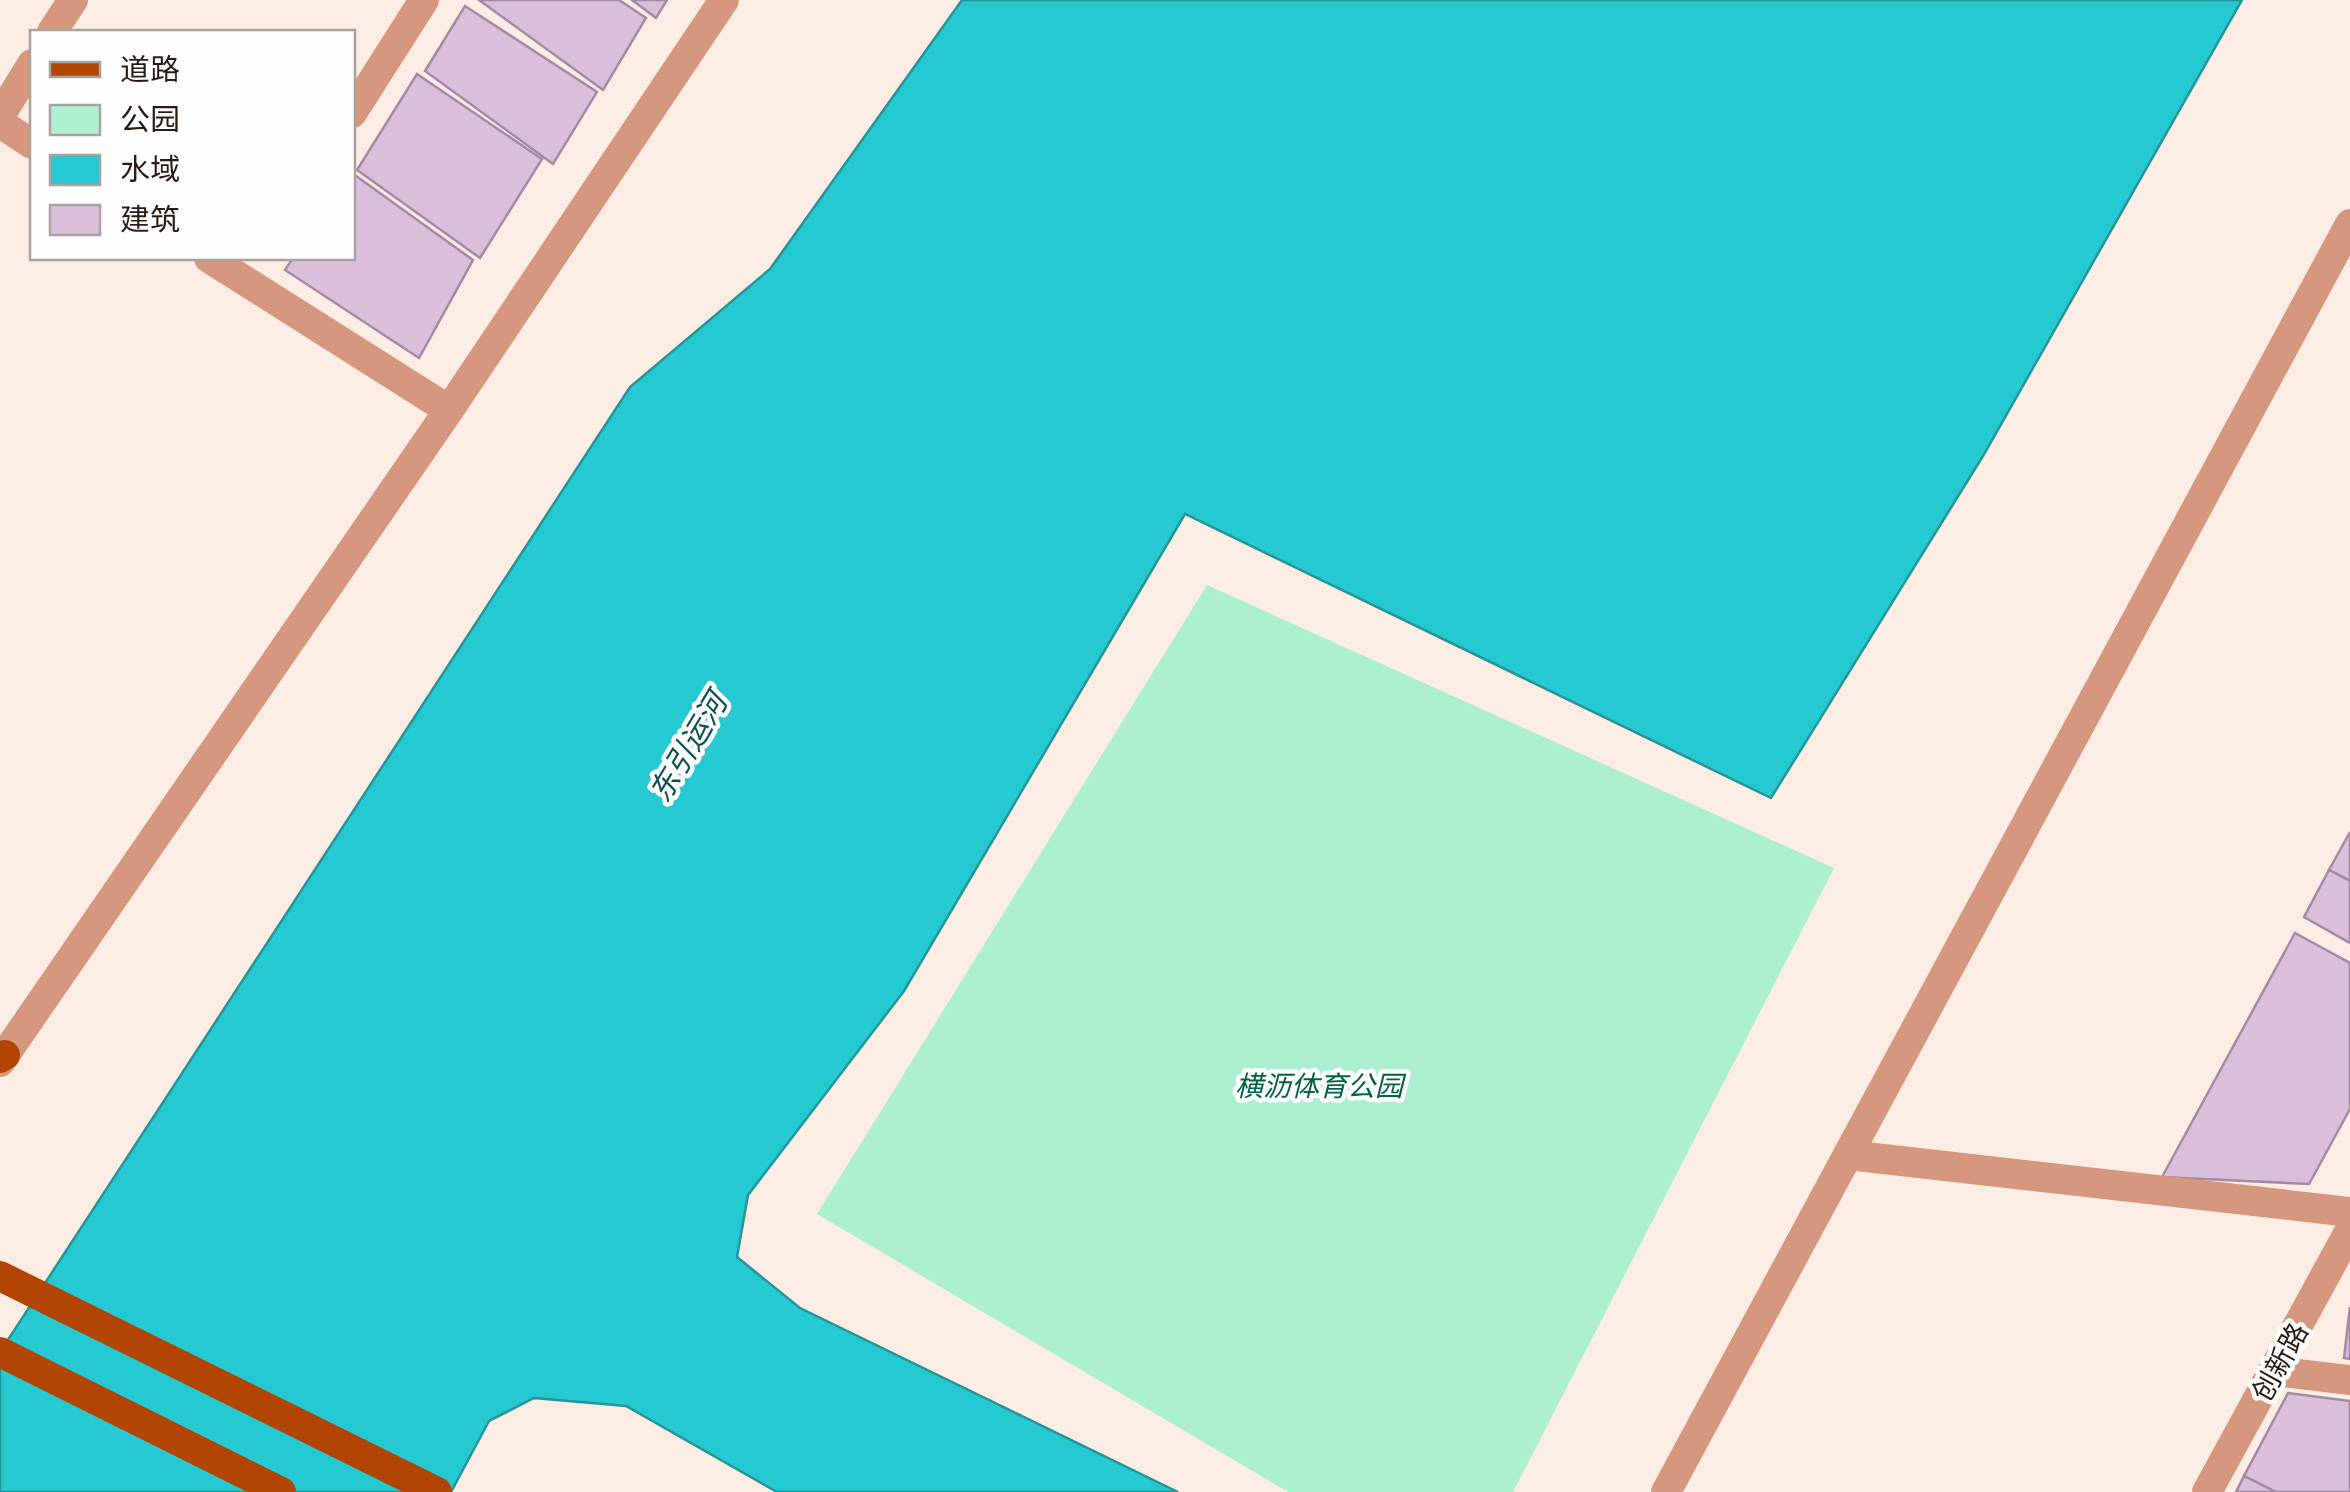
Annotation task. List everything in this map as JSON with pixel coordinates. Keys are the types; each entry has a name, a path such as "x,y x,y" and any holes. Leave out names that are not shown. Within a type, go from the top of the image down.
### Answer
{"main road":[{"path":"1,1274 437,1492"},
{"path":"0,1352 280,1492"}],"street":[{"path":"53,30 72,0"},
{"path":"355,109 424,0"},
{"path":"2,1058 449,410 724,0"},
{"path":"30,67 0,119 30,142"},
{"path":"1666,1492 2350,224"},
{"path":"217,260 255,270 449,410"},
{"path":"1848,1155 2350,1212"},
{"name":"创新路","path":"2206,1492 2350,1230"},
{"path":"2273,1370 2350,1380"}],"green space":[{"name":"横沥体育公园","path":"1207,585 1834,868 1513,1492 1288,1492 817,1214"}],"water":[{"name":"东引运河","path":"962,0 2242,0 1983,456 1771,798 1185,514 904,991 748,1195 737,1257 800,1308 1178,1492 777,1492 626,1406 534,1398 489,1421 451,1492 0,1492 0,1352 630,387 770,269"}],"building":[{"path":"479,0 619,0 646,18 603,90"},
{"path":"632,0 667,0 656,18"},
{"path":"465,6 597,92 553,164 425,71"},
{"path":"417,74 542,159 480,258 357,170"},
{"path":"355,175 473,260 419,358 285,270 292,260 355,260"},
{"path":"2350,832 2350,881 2329,870"},
{"path":"2329,870 2350,881 2350,943 2304,917"},
{"path":"2295,933 2350,963 2350,1109 2309,1184 2162,1177"},
{"path":"2350,1307 2350,1359 2344,1358"},
{"path":"2288,1393 2350,1401 2350,1492 2276,1492 2244,1476"},
{"path":"2244,1476 2276,1492 2236,1492"}]}
